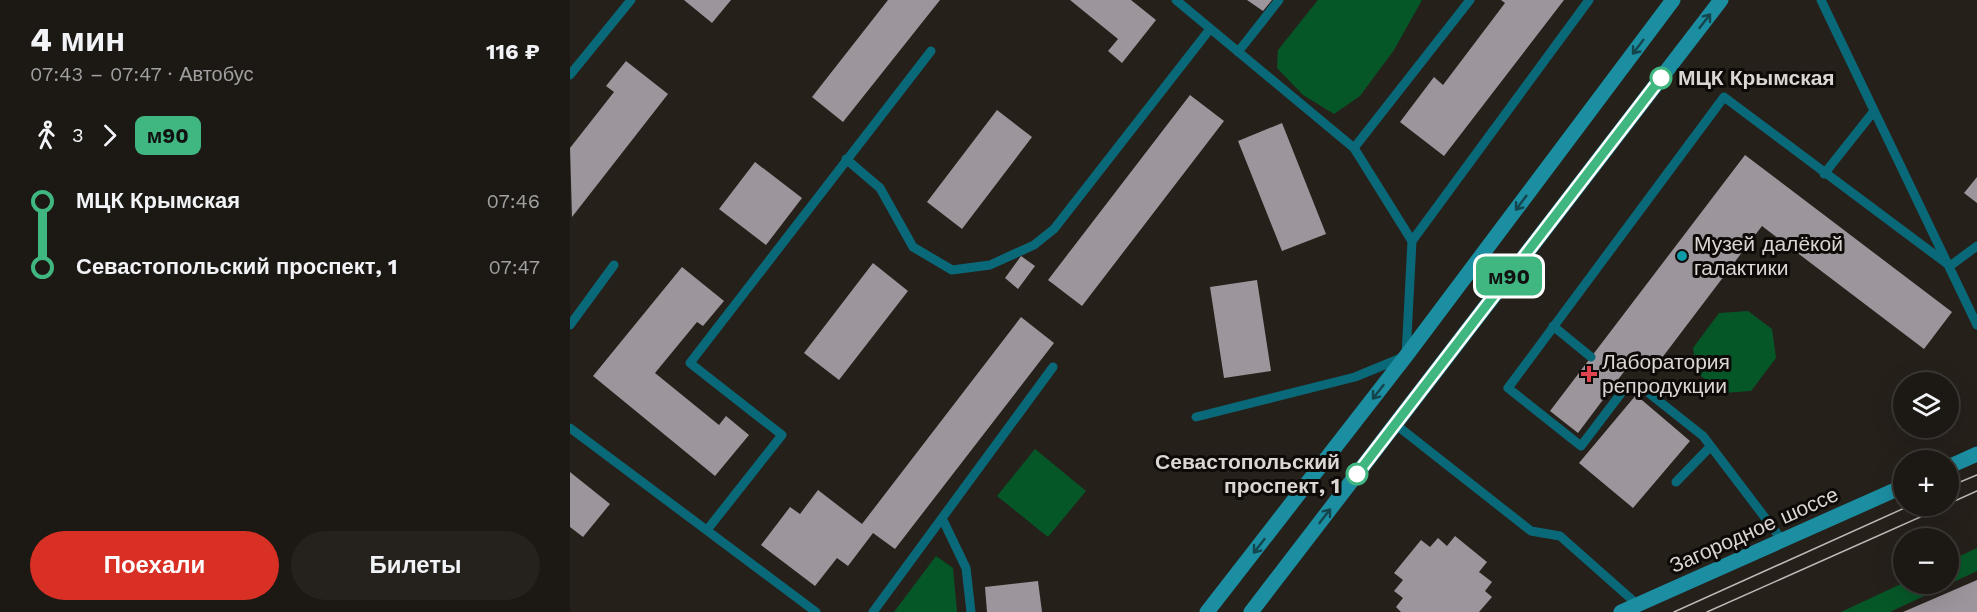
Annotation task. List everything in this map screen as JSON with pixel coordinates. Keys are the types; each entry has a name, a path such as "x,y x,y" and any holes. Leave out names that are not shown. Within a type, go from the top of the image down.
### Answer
{"main road":[{"path":"1207,612 1406,356 1673,0"},
{"path":"1251,612 1721,0"},
{"path":"1959,461 1977,454"},
{"name":"Загородное шоссе","path":"1631,609 1893,491"}],"lane":[{"path":"570,75 631,0"},
{"path":"1176,0 1354,148 1412,241"},
{"path":"1238,52 1279,0"},
{"path":"1354,148 1470,0"},
{"path":"1196,417 1355,377 1406,356 1412,241 1590,0"},
{"path":"1821,0 1977,325"},
{"path":"846,159 880,188 913,247 952,270 990,265 1034,245 1054,229 1210,29"},
{"path":"707,530 782,435 690,363 931,51"},
{"path":"1625,388 1581,446 1508,388 1724,98 1950,266"},
{"path":"1824,174 1874,111"},
{"path":"1950,266 1977,246"},
{"path":"1950,266 1977,253"},
{"path":"570,325 614,265"},
{"path":"1553,326 1591,357"},
{"path":"873,612 1053,367"},
{"path":"1618,379 1625,388 1645,390 1703,436 1709,448 1782,540"},
{"path":"1395,424 1531,531 1560,536 1631,609"},
{"path":"570,428 816,612"},
{"path":"1676,482 1709,448"},
{"path":"942,518 966,568 971,612"}],"green space":[{"path":"1318,0 1422,0 1394,50 1360,96 1334,114 1303,95 1277,68 1278,50"},
{"path":"1748,311 1772,329 1776,358 1751,391 1723,393 1697,373 1693,348 1719,313"},
{"path":"1035,449 1086,491 1048,537 997,496"},
{"path":"1977,548 1977,571 1959,579 1959,556"},
{"path":"936,556 953,568 957,612 894,612"},
{"path":"1893,588 1893,594 1928,594 1890,612 1841,612"}],"building":[{"path":"684,0 731,0 712,23"},
{"path":"888,0 940,0 843,122 812,97"},
{"path":"1070,0 1131,0 1156,20 1122,63 1108,51 1118,39"},
{"path":"1247,0 1272,0 1263,11"},
{"path":"1501,0 1564,0 1444,156 1400,122 1434,77 1443,85 1505,3"},
{"path":"626,61 668,94 572,217 570,148 614,92 606,86"},
{"path":"1190,95 1224,121 1082,306 1048,280"},
{"path":"997,110 1032,137 962,229 927,202"},
{"path":"1282,123 1326,234 1282,251 1238,141"},
{"path":"1745,155 1952,312 1924,349 1762,226 1652,371 1635,357 1578,433 1550,411"},
{"path":"755,162 802,198 766,245 719,209"},
{"path":"1977,177 1977,203 1964,193"},
{"path":"1021,256 1035,266 1018,289 1005,278"},
{"path":"873,263 908,291 839,380 804,353"},
{"path":"682,267 724,301 703,326 697,322 655,373 719,425 726,416 749,435 715,476 593,376"},
{"path":"1257,280 1271,371 1224,378 1210,287"},
{"path":"1021,317 1054,343 895,549 873,533 848,566 837,558 815,586 761,545 790,507 800,514 818,490 862,524"},
{"path":"1636,395 1690,441 1633,508 1579,463"},
{"path":"570,472 610,504 583,537 570,527"},
{"path":"1455,536 1487,562 1479,572 1492,582 1485,591 1492,597 1479,612 1401,612 1396,607 1403,598 1394,591 1403,580 1394,573 1421,540 1430,547 1438,538 1447,546"},
{"path":"1977,580 1977,612 1903,612 1945,594 1959,594 1959,588"},
{"path":"1038,581 1042,612 987,612 985,587"}],"tram line":[{"path":"1959,482 1977,475"},
{"path":"1959,499 1977,491"},
{"path":"1674,612 1893,513"},
{"path":"1707,612 1923,516"}],"bus line":[{"name":"м90","path":"1357,474 1661,78"}],"place":[{"name":"МЦК Крымская","path":"1661,78"},
{"name":"Музей далёкой галактики","path":"1682,256"},
{"name":"Лаборатория репродукции","path":"1589,374"},
{"name":"Севастопольский проспект, 1","path":"1357,474"}]}
